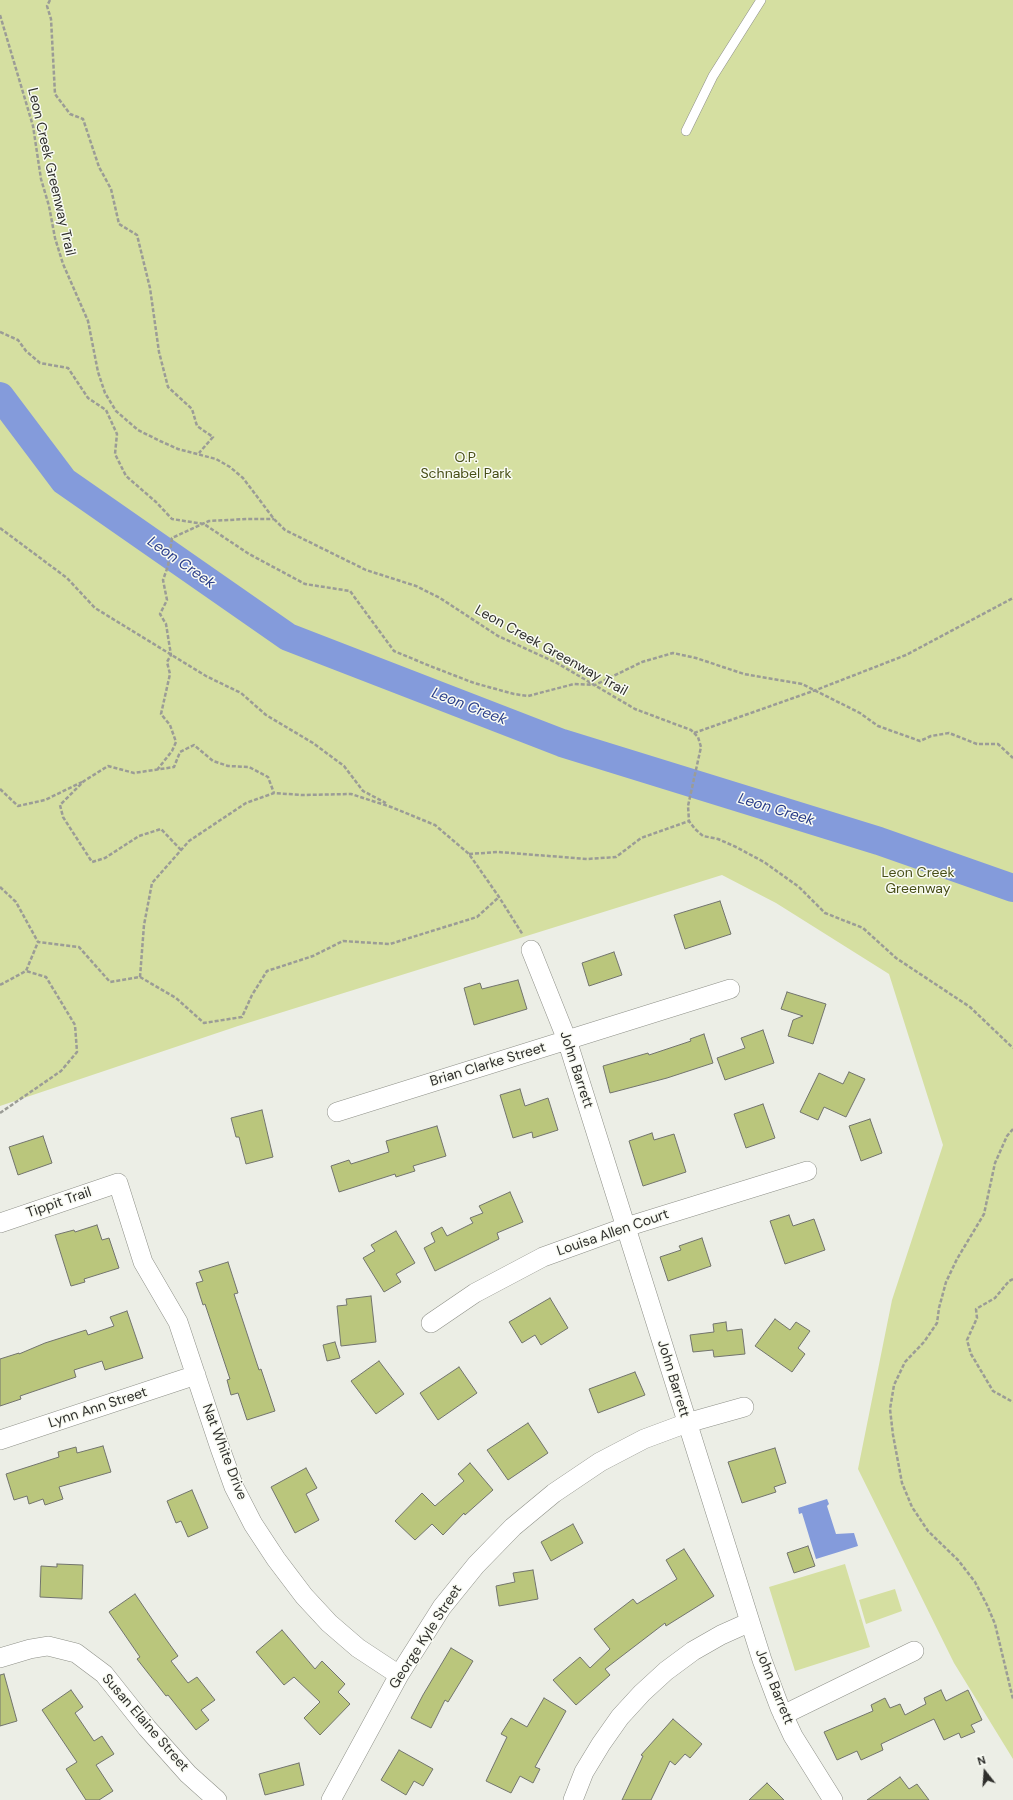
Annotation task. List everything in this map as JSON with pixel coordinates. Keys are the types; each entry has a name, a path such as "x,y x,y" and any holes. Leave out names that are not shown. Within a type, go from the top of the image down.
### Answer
{"street":[{"name":"John Barrett","path":"531,950 567,1040 762,1660 783,1715 801,1749 833,1800"},
{"name":"Brian Clarke Street","path":"337,1112 730,989"},
{"name":"Louisa Allen Court","path":"431,1322 475,1293 543,1257 626,1227 807,1171"},
{"name":"Tippit Trail","path":"0,1223 118,1183"},
{"name":"Nat White Drive","path":"118,1183 143,1262 178,1322 234,1487 253,1524 276,1559 304,1596 329,1623 358,1648 400,1675"},
{"name":"Lynn Ann Street","path":"0,1440 196,1375"},
{"name":"George Kyle Street","path":"332,1800 400,1675 442,1607 476,1565 513,1527 554,1493 600,1462 644,1439 687,1423 744,1407"},
{"path":"573,1800 584,1772 601,1744 620,1717 642,1693 666,1671 693,1651 721,1635 750,1622"},
{"name":"Susan Elaine Street","path":"0,1658 30,1649 48,1646 76,1653 104,1674 147,1728 188,1774 217,1800"},
{"path":"783,1715 914,1651"}],"lane":[{"path":"686,132 713,76 761,0"}],"path":[{"path":"50,0 47,6 51,19 55,94 70,114 83,119 99,167 111,189 119,224 137,235 150,288 159,352 168,387 192,409 197,426 213,438 199,453"},
{"name":"Leon Creek Greenway Trail","path":"0,14 33,126 41,179 49,206 55,238 63,264 88,321 98,372 105,393 116,411 138,430 160,441 178,449 199,453 216,459 230,467 243,478 274,519 285,530 366,570 416,586 440,598 498,636 557,663 634,709 683,726 694,733"},
{"path":"0,332 18,340 26,351 40,363 68,368 88,398 106,410 117,434 115,454 126,476 156,502 172,519 204,524 249,554 305,584 350,591 394,651 474,683 514,694 528,696 574,684 596,685 642,662 673,653 696,658 744,674 802,684 860,713 878,726 920,741 931,736 950,733 977,744 998,744 1013,758"},
{"path":"156,770 172,751 176,742 170,724 161,714 170,674 167,662 171,655 166,624 160,614 167,600 163,580 168,566 172,538 209,521 274,519"},
{"path":"0,528 67,578 95,608 206,676 241,693 266,715 313,743 344,766 363,791 391,807"},
{"path":"1013,598 906,656 816,690 694,733 698,737 701,747 700,758 688,806 689,821 694,829 704,836 718,839 764,862 799,887 825,913 863,928 896,958 970,1007 1013,1048"},
{"path":"0,789 18,806 45,800 84,781 108,766 134,773 174,768 180,752 194,745 213,760 228,766 249,767 268,777 274,793"},
{"path":"84,781 60,805 63,816 92,862 105,858 139,836 161,829 181,850"},
{"path":"140,977 144,925 152,882 189,841 246,803 274,793 302,795 352,794 391,807 435,825 469,854 499,897 531,950"},
{"path":"469,854 498,852 587,859 616,857 641,838 689,821"},
{"path":"0,887 16,902 38,942"},
{"path":"38,942 79,948 110,982 140,977 176,998 204,1023 242,1017 252,995 267,972 313,956 343,941 390,944 478,917 499,897"},
{"path":"0,985 26,971 38,942"},
{"path":"0,1113 61,1071 77,1052 75,1025 46,977 26,971"},
{"path":"1013,1129 1007,1136 995,1163 984,1214 957,1259 946,1282 939,1308 938,1323 924,1342 906,1362 894,1385 890,1409 893,1435 904,1489 912,1507 928,1530 958,1560 974,1582 987,1605 995,1624 1013,1699"},
{"path":"1013,1279 1009,1281 995,1298 976,1309 977,1318 967,1340 972,1354 993,1391 1013,1402"}],"green space":[{"name":"O.P. Schnabel Park","path":"0,0 1013,0 1013,1759 954,1663 858,1469 892,1300 943,1145 889,974 776,903 722,875 238,1026 0,1106"},
{"path":"845,1564 870,1647 795,1671 769,1587"},
{"path":"895,1589 902,1611 866,1624 859,1600"}],"water":[{"path":"827,1499 829,1504 827,1506 836,1534 854,1533 858,1546 816,1559 802,1513 799,1514 798,1508"}],"building":[{"path":"720,901 731,934 685,949 674,915"},
{"path":"614,952 622,975 589,986 582,963"},
{"path":"518,980 527,1009 474,1025 464,988 480,983 482,989"},
{"path":"787,992 826,1004 813,1044 788,1036 793,1020 803,1016 781,1009"},
{"path":"763,1030 774,1063 725,1080 717,1058 745,1048 741,1038"},
{"path":"704,1034 713,1063 667,1078 610,1093 603,1066 648,1053 649,1055 691,1041 690,1039"},
{"path":"849,1072 865,1079 846,1117 824,1107 818,1120 800,1112 819,1073 843,1084"},
{"path":"520,1089 525,1106 548,1098 558,1130 533,1138 532,1132 513,1138 500,1095"},
{"path":"763,1104 775,1138 746,1148 734,1114"},
{"path":"262,1110 273,1157 246,1164 239,1137 236,1137 231,1118"},
{"path":"870,1119 882,1153 861,1161 849,1126"},
{"path":"437,1126 446,1156 413,1166 415,1171 396,1177 395,1174 339,1192 331,1166 349,1160 351,1164 389,1152 386,1141"},
{"path":"652,1133 654,1140 674,1134 686,1172 643,1186 629,1141"},
{"path":"43,1136 52,1163 18,1175 9,1147"},
{"path":"510,1192 523,1222 497,1233 499,1239 435,1271 424,1248 435,1242 431,1233 442,1227 447,1236 473,1223 470,1218 483,1213 479,1206"},
{"path":"789,1215 793,1226 814,1219 825,1250 785,1264 770,1221"},
{"path":"97,1225 102,1240 109,1238 119,1268 84,1279 85,1282 71,1286 55,1235 74,1230 75,1232"},
{"path":"396,1231 415,1263 396,1274 401,1282 384,1292 363,1258 375,1251 371,1245"},
{"path":"702,1238 711,1266 668,1281 660,1257 681,1250 679,1246"},
{"path":"228,1262 238,1293 234,1294 259,1370 261,1369 275,1411 247,1420 238,1393 231,1395 227,1380 230,1379 205,1304 203,1305 196,1283 203,1281 199,1271"},
{"path":"371,1296 376,1342 341,1346 337,1306 347,1305 346,1299"},
{"path":"550,1298 568,1328 541,1345 535,1335 522,1343 509,1322"},
{"path":"127,1311 143,1358 105,1370 102,1361 74,1370 76,1377 20,1396 21,1399 0,1406 0,1359 19,1354 45,1343 86,1330 88,1335 114,1326 110,1317"},
{"path":"775,1319 790,1330 796,1322 810,1331 798,1348 805,1354 792,1372 755,1346"},
{"path":"726,1322 727,1331 742,1329 745,1354 714,1357 713,1350 693,1352 690,1335 714,1332 713,1324"},
{"path":"335,1342 340,1358 327,1361 323,1345"},
{"path":"379,1361 404,1394 376,1414 351,1381"},
{"path":"459,1367 477,1393 438,1420 420,1393"},
{"path":"635,1372 645,1395 598,1413 589,1389"},
{"path":"528,1423 548,1453 508,1480 487,1450"},
{"path":"103,1446 111,1472 59,1487 63,1499 45,1505 43,1499 29,1504 27,1496 14,1500 6,1474 59,1457 58,1452 76,1447 77,1453"},
{"path":"775,1448 786,1483 774,1487 776,1492 742,1503 728,1462"},
{"path":"470,1463 493,1490 465,1515 464,1513 443,1535 432,1524 415,1540 395,1521 422,1493 435,1506 464,1481 458,1474"},
{"path":"306,1468 317,1488 306,1494 319,1520 295,1533 271,1487"},
{"path":"192,1490 208,1528 188,1537 181,1521 176,1523 167,1501"},
{"path":"573,1524 583,1543 551,1561 541,1542"},
{"path":"808,1546 815,1566 794,1573 787,1553"},
{"path":"684,1549 714,1596 666,1626 665,1623 605,1669 610,1675 576,1705 553,1680 580,1657 590,1668 610,1649 594,1629 633,1599 637,1604 677,1579 666,1560"},
{"path":"57,1564 83,1565 82,1599 40,1597 41,1566 57,1567"},
{"path":"533,1570 538,1599 499,1606 496,1586 515,1582 513,1573"},
{"path":"135,1594 178,1656 171,1661 188,1683 197,1677 215,1700 201,1710 209,1720 196,1730 168,1695 166,1696 137,1659 140,1657 109,1612"},
{"path":"282,1630 315,1669 322,1661 345,1684 338,1692 350,1704 320,1735 304,1718 320,1702 294,1677 284,1685 256,1652"},
{"path":"451,1648 473,1661 448,1702 445,1700 431,1728 411,1718"},
{"path":"4,1674 17,1721 0,1726 0,1675"},
{"path":"71,1690 83,1707 75,1713 94,1741 102,1736 114,1754 96,1765 113,1791 99,1800 86,1800 66,1769 77,1762 42,1710"},
{"path":"941,1690 946,1701 968,1690 982,1720 971,1725 975,1732 961,1738 959,1733 944,1740 934,1719 881,1744 883,1750 861,1760 857,1751 837,1760 824,1732 873,1711 871,1705 885,1698 890,1708 900,1704 905,1715 926,1704 924,1698"},
{"path":"544,1698 566,1711 535,1767 540,1769 533,1783 520,1776 511,1793 486,1781 507,1737 501,1734 511,1718 527,1727"},
{"path":"673,1719 702,1744 690,1758 685,1754 675,1765 670,1761 651,1800 622,1800 643,1756 641,1755"},
{"path":"399,1750 433,1769 423,1786 414,1781 406,1795 381,1780"},
{"path":"299,1763 304,1785 265,1795 259,1774"},
{"path":"900,1777 909,1789 917,1784 929,1800 867,1800"},
{"path":"767,1783 784,1800 749,1800"}],"waterway":[{"name":"Leon Creek","path":"0,396 64,481 288,637 562,743 879,841 1013,888"}],"park label":[{"name":"Leon Creek Greenway","path":"918,882"}]}
